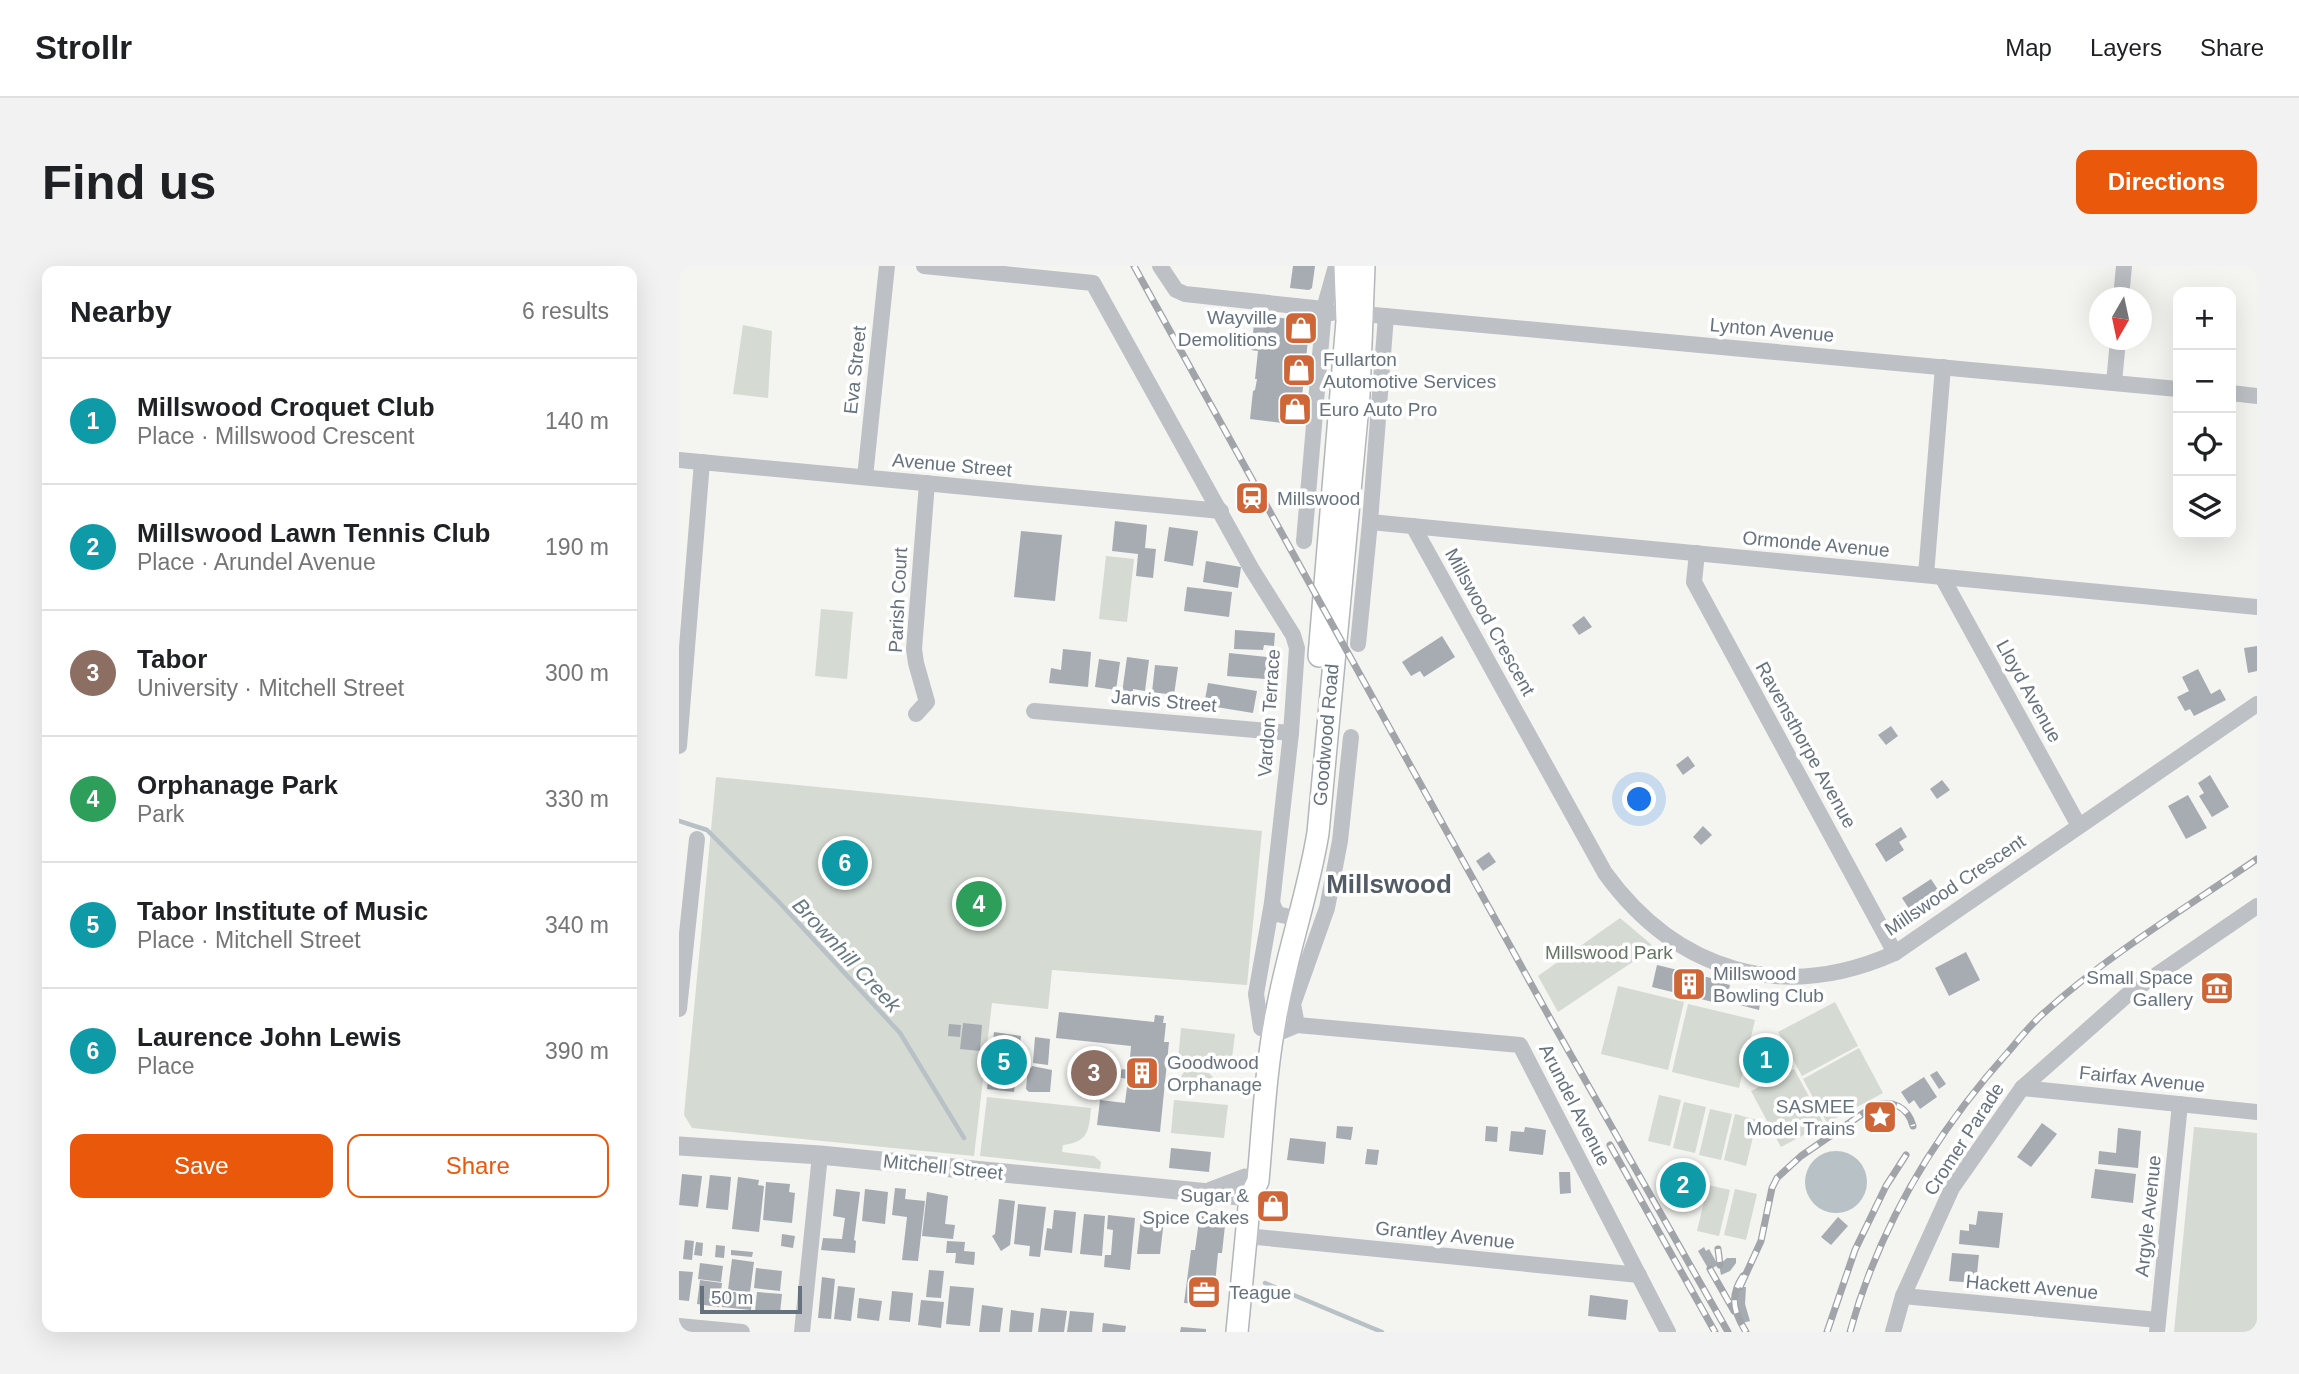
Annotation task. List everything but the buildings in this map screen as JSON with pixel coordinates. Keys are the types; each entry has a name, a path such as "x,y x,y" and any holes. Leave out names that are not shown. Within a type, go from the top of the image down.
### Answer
{"main road":[{"name":"Goodwood Road","path":"1267,1032 1305,902 1318,833 1359,395 1355,317 1345,266"},
{"name":"Goodwood Road","path":"1237,1332 1247,1236 1247,1188 1258,1181 1267,992 1279,910 1298,869 1308,795 1355,317 1364,266"}],"street":[{"name":"Eva Street","path":"865,478 887,266"},
{"name":"Vardon Terrace","path":"924,266 1093,283 1251,568 1293,635 1297,648 1279,910"},
{"path":"1160,266 1176,290 1185,294 1324,309 1355,317"},
{"path":"1304,541 1324,309 1336,266"},
{"path":"2122,287 2124,266"},
{"path":"1358,644 1386,316"},
{"name":"Lynton Avenue","path":"1355,317 1386,316 2173,388"},
{"path":"2114,383 2117,350"},
{"path":"1934,576 1943,367"},
{"path":"2236,394 2257,396"},
{"name":"Avenue Street","path":"679,460 1221,511"},
{"path":"679,746 702,462"},
{"name":"Parish Court","path":"916,714 927,702 914,649 927,483"},
{"name":"Ormonde Avenue","path":"1370,522 2257,607"},
{"name":"Millswood Crescent","path":"1413,526 1605,873 1633,907 1671,939 1704,958 1728,967 1771,977 1831,973 1895,953 2257,704"},
{"name":"Ravensthorpe Avenue","path":"1697,553 1694,582 1895,953"},
{"name":"Lloyd Avenue","path":"1934,576 2079,826"},
{"name":"Jarvis Street","path":"1034,711 1291,733"},
{"path":"1297,1025 1293,1004 1327,908 1340,841 1350,737"},
{"path":"679,1009 697,839"},
{"name":"Cromer Parade","path":"1893,1332 1903,1296 1952,1188 2022,1088 2127,995 2257,906"},
{"name":"Arundel Avenue","path":"1267,1032 1297,1025 1520,1045 1668,1332"},
{"name":"Fairfax Avenue","path":"2022,1088 2257,1112"},
{"name":"Argyle Avenue","path":"2158,1326 2180,1104"},
{"name":"Mitchell Street","path":"679,1146 820,1155 1206,1193 1247,1188"},
{"path":"801,1332 820,1155"},
{"name":"Grantley Avenue","path":"1247,1236 1639,1275"},
{"name":"Hackett Avenue","path":"1903,1296 2158,1326"},
{"path":"679,1326 742,1332"}],"green space":[{"path":"743,325 772,331 768,398 733,394"},
{"path":"1106,556 1134,559 1127,622 1099,619"},
{"path":"821,609 853,612 847,679 815,676"},
{"path":"716,777 1262,831 1247,985 1052,970 1048,1009 992,1003 974,1156 692,1128 684,1115"},
{"name":"Millswood Park","path":"1620,918 1652,945 1652,949 1558,1012 1538,976"},
{"path":"1618,986 1684,1002 1668,1070 1601,1054"},
{"path":"1835,1002 1858,1046 1802,1076 1778,1032"},
{"path":"1688,1004 1755,1020 1739,1088 1672,1072"},
{"path":"1181,1028 1235,1034 1231,1066 1178,1061"},
{"path":"1859,1048 1883,1093 1827,1123 1803,1079"},
{"path":"1794,1069 1824,1124 1781,1147 1751,1091"},
{"path":"1185,1071 1209,1073 1218,1082 1206,1091 1184,1089 1179,1085 1179,1079"},
{"path":"1659,1095 1681,1100 1670,1146 1648,1141"},
{"path":"987,1097 1091,1108 1086,1134 1078,1141 1063,1145 1062,1152 1094,1156 1101,1162 1100,1169 980,1156"},
{"path":"1174,1100 1228,1105 1224,1138 1171,1133"},
{"path":"1684,1102 1706,1107 1695,1153 1673,1148"},
{"path":"1710,1109 1732,1114 1721,1160 1699,1155"},
{"path":"1735,1114 1757,1120 1746,1166 1724,1160"},
{"path":"2194,1127 2257,1133 2257,1332 2174,1332"},
{"path":"1708,1185 1730,1190 1719,1236 1697,1231"},
{"path":"1735,1189 1757,1194 1746,1240 1724,1235"}],"shaded area":[{"path":"1836,1151 1848,1153 1858,1160 1865,1170 1865,1194 1858,1204 1848,1211 1836,1213 1824,1211 1814,1204 1807,1194 1805,1182 1807,1170 1814,1160 1824,1153"}],"waterway":[{"name":"Brownhill Creek","path":"679,821 707,830 778,901 900,1033 964,1138"},
{"name":"Brownhill Creek","path":"1265,1283 1382,1332"}],"railway":[{"path":"1134,266 1551,1020 1728,1332"},
{"path":"1850,1332 1877,1255 1913,1182 1957,1114 1982,1082 2035,1021 2070,991 2148,932 2257,859"},
{"path":"1740,1287 1761,1241 1772,1188 1777,1178 1801,1156 1874,1106 1898,1106 1911,1119 1913,1126"},
{"path":"1610,1145 1715,1332"},
{"path":"1827,1332 1855,1250 1886,1186 1906,1155"},
{"path":"1718,1249 1720,1265"},
{"path":"1710,1269 1734,1311"},
{"path":"1743,1276 1736,1291 1735,1304 1746,1332"}],"place":[{"name":"Wayville Demolitions","path":"1301,328"},
{"name":"Fullarton Automotive Services","path":"1299,370"},
{"name":"Euro Auto Pro","path":"1295,409"},
{"name":"Millswood","path":"1252,498"},
{"name":"Laurence John Lewis","path":"845,863"},
{"name":"Orphanage Park","path":"979,904"},
{"name":"Millswood Bowling Club","path":"1689,984"},
{"name":"Small Space Gallery","path":"2217,988"},
{"name":"Millswood Croquet Club","path":"1766,1060"},
{"name":"Tabor Institute of Music","path":"1004,1062"},
{"name":"Tabor","path":"1094,1073"},
{"name":"Goodwood Orphanage","path":"1142,1073"},
{"name":"SASMEE Model Trains","path":"1880,1117"},
{"name":"Millswood Lawn Tennis Club","path":"1683,1185"},
{"name":"Sugar & Spice Cakes","path":"1273,1206"},
{"name":"Teague","path":"1204,1292"}],"district":[{"name":"Millswood","path":"1389,884"}]}
